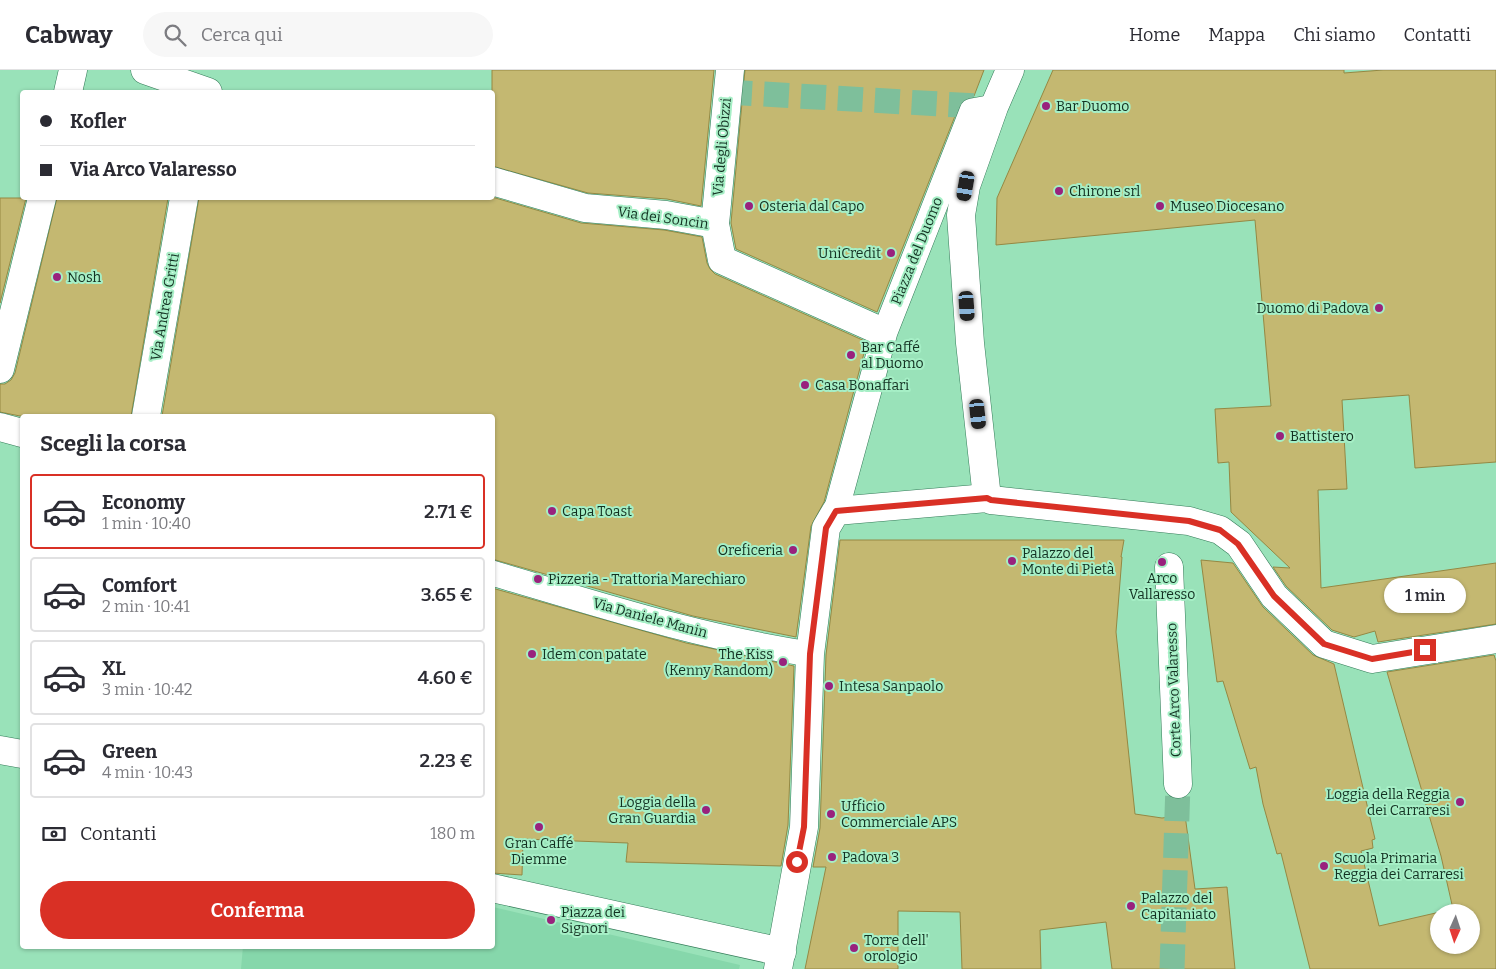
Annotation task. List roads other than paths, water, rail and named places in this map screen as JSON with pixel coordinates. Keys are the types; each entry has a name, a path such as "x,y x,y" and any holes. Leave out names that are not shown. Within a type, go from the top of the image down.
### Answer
{"street":[{"path":"68,90 73,70"},
{"path":"144,70 199,90"},
{"name":"Via degli Obizzi","path":"715,224 730,70"},
{"path":"994,107 1010,70"},
{"name":"Piazza del Duomo","path":"836,511 880,330 972,111 994,107 966,186 961,215 970,343 987,498"},
{"name":"Via dei Soncin","path":"495,182 585,208 666,215 715,224 722,260 880,330"},
{"path":"0,369 42,200"},
{"name":"Via Andrea Gritti","path":"146,414 184,200"},
{"path":"0,427 20,432"},
{"path":"495,889 780,960 804,827 810,654 826,528 836,511 987,498 991,500 1189,521 1220,530 1238,544 1274,596 1324,644 1372,659 1496,639"},
{"name":"Corte Arco Valaresso","path":"1168,557 1178,784"},
{"name":"Via Daniele Manin","path":"495,574 642,618 756,645 810,654"},
{"path":"0,750 20,754"}],"tunnel":[{"path":"727,92 994,107"},
{"path":"1172,969 1178,784"}],"place":[{"name":"Bar Duomo","path":"1046,106"},
{"name":"Chirone srl","path":"1059,191"},
{"name":"Osteria dal Capo","path":"749,206"},
{"name":"Museo Diocesano","path":"1160,206"},
{"name":"UniCredit","path":"891,253"},
{"name":"Nosh","path":"57,277"},
{"name":"Duomo di Padova","path":"1379,308"},
{"name":"Bar Caffé al Duomo","path":"851,355"},
{"name":"Casa Bonaffari","path":"805,385"},
{"name":"Battistero","path":"1280,436"},
{"name":"Capa Toast","path":"552,511"},
{"name":"Oreficeria","path":"793,550"},
{"name":"Palazzo del Monte di Pietà","path":"1012,561"},
{"name":"Arco Vallaresso","path":"1162,562"},
{"name":"Pizzeria - Trattoria Marechiaro","path":"538,579"},
{"name":"Idem con patate","path":"532,654"},
{"name":"The Kiss (Kenny Random)","path":"783,662"},
{"name":"Intesa Sanpaolo","path":"829,686"},
{"name":"Loggia della Reggia dei Carraresi","path":"1460,802"},
{"name":"Loggia della Gran Guardia","path":"706,810"},
{"name":"Ufficio Commerciale APS","path":"831,814"},
{"name":"Gran Caffé Diemme","path":"539,827"},
{"name":"Padova 3","path":"832,857"},
{"name":"Scuola Primaria Reggia dei Carraresi","path":"1324,866"},
{"name":"Palazzo del Capitaniato","path":"1131,906"},
{"name":"Piazza dei Signori","path":"551,920"},
{"name":"Torre dell' orologio","path":"854,948"}]}
